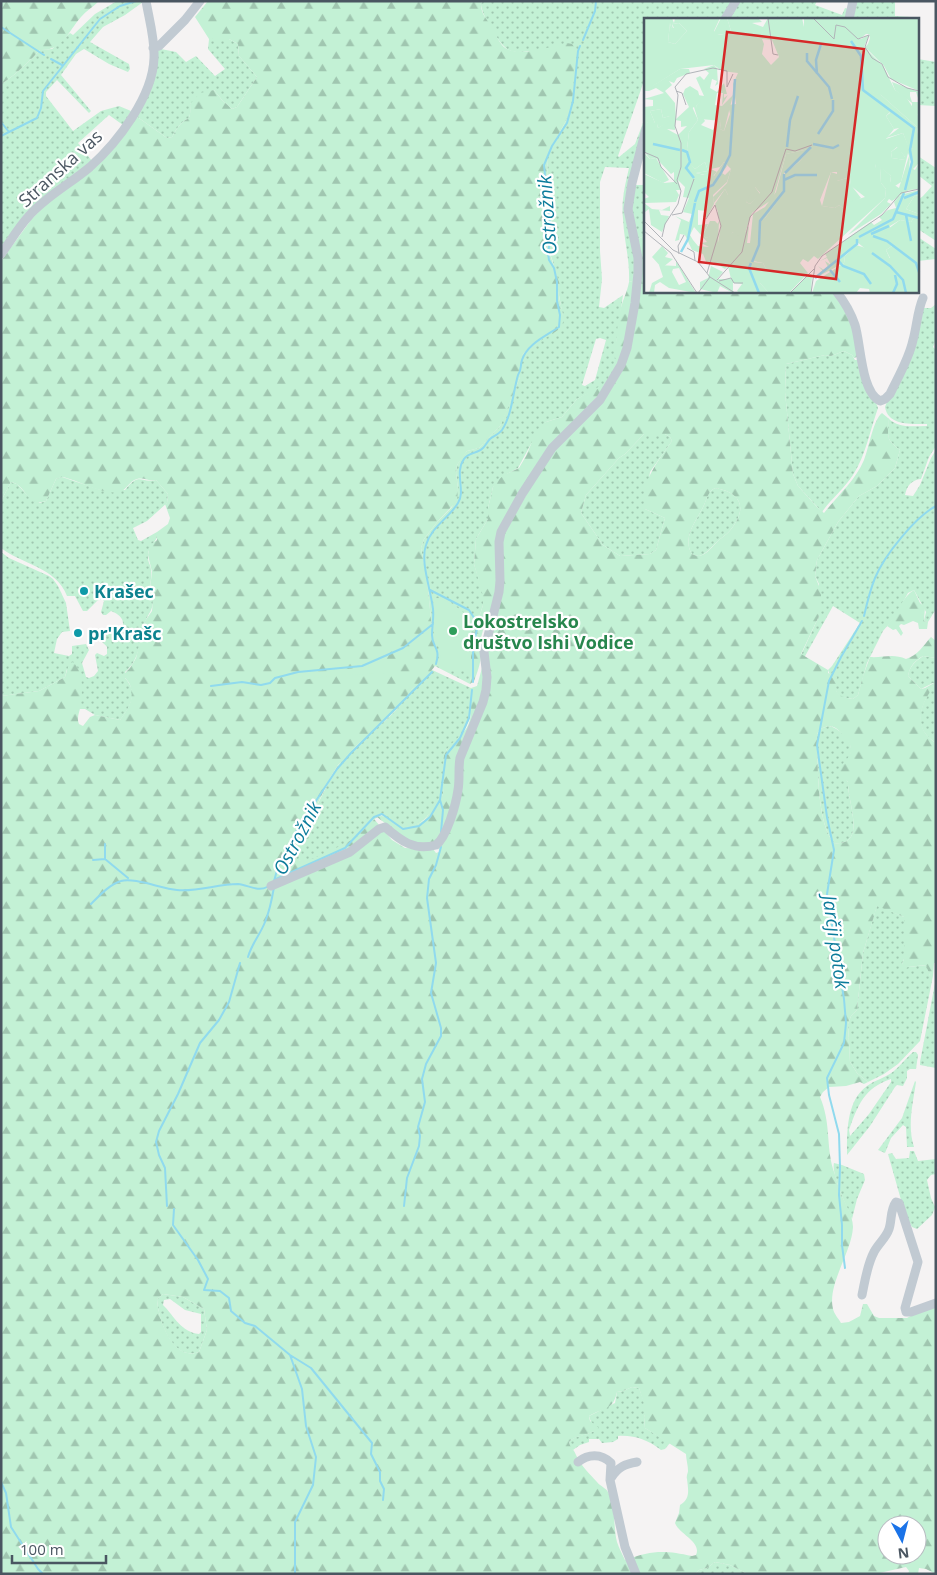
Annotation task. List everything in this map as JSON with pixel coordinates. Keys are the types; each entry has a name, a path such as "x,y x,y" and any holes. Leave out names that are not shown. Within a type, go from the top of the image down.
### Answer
{"street":[{"name":"Stranska vas","path":"1,254 28,216 90,167 112,144 133,116 146,92 153,68 153,48 146,1"},
{"path":"153,48 159,46 192,13 200,1"},
{"path":"726,18 736,1"},
{"path":"848,18 853,1"},
{"path":"271,886 350,852 378,829 386,827 403,842 420,846 436,845 444,836 458,792 460,758 486,690 487,677 484,652 499,592 499,542 501,532 522,494 552,448 600,400 621,365 627,348 638,279 638,258 628,209 632,183 644,137"},
{"path":"837,292 856,327 870,392 875,399 880,401 890,394 908,355 913,341 918,310 923,298"},
{"path":"862,1295 870,1260 890,1228 891,1212 896,1202 899,1203 918,1262 905,1308 906,1312 936,1304"},
{"path":"578,1462 592,1455 606,1458 612,1465 610,1480 625,1547 636,1574"},
{"path":"610,1480 625,1464 637,1462"}],"green space":[{"path":"1,1 99,1 83,15 64,40 54,47 40,50 16,73 1,84"},
{"path":"117,1 143,2 103,27 90,42 129,64 130,69 128,72 109,64 84,49 76,54 61,75 91,111 89,113 57,80 46,92 46,96 73,131 101,111 119,106 131,111 123,125 109,115 78,143 92,161 1,249 1,84 16,73 40,50 52,49 70,33 73,35 95,14"},
{"path":"208,1 484,1 481,3 483,13 502,45 508,49 524,52 567,43 572,44 575,48 573,93 569,115 547,156 550,238 547,245 560,285 562,326 530,347 521,357 520,377 500,426 479,448 467,451 457,465 457,501 424,539 421,548 427,579 433,640 438,655 435,666 424,680 412,689 397,709 338,765 316,807 291,846 291,855 299,860 309,860 349,842 358,836 374,819 392,840 405,848 433,849 436,853 439,852 438,841 427,843 411,842 377,817 386,817 406,825 412,825 423,821 440,801 444,790 443,761 445,752 466,729 471,714 471,688 477,686 489,643 502,538 551,451 597,407 630,345 636,240 644,236 644,292 836,292 849,314 860,356 854,358 844,351 831,356 825,355 786,364 785,392 793,474 798,486 824,513 860,468 876,422 882,413 888,418 889,439 900,450 895,468 877,486 859,496 838,522 817,560 815,576 821,591 819,616 801,654 837,677 836,690 838,693 843,697 853,699 858,695 870,657 892,656 906,659 917,653 931,637 936,641 936,658 923,656 913,664 908,676 921,689 934,683 935,685 922,708 921,723 928,737 936,743 936,963 934,963 933,976 930,976 926,965 905,969 902,964 904,959 904,917 877,906 863,953 857,1010 851,1016 848,1024 850,1062 857,1073 868,1082 829,1087 820,1097 826,1116 833,1169 853,1222 852,1237 836,1279 832,1299 834,1311 841,1323 849,1322 860,1316 863,1304 867,1304 874,1316 879,1318 907,1318 936,1307 936,1574 919,1568 918,1574 908,1574 909,1571 906,1567 875,1574 748,1574 730,1565 715,1562 695,1574 1,1574 1,696 39,691 65,677 69,664 73,662 81,676 82,693 78,714 79,724 83,726 90,717 95,715 120,720 128,708 132,695 130,685 123,675 136,658 145,621 152,611 153,600 150,588 152,572 148,555 150,545 157,540 157,532 168,524 170,518 165,504 167,503 168,494 156,480 137,479 122,491 112,492 62,477 56,479 46,501 39,502 30,499 20,487 11,482 1,501 1,261 31,220 136,116 167,138 172,137 178,127 189,117 190,104 200,93 214,90 232,109 237,107 257,77 239,56 238,44 229,39 209,39 195,17","holes":["644,434 665,434 672,441 651,473 647,482 644,500 645,509 665,518 656,550 650,554 620,556 603,545 581,513 586,495 619,458","715,488 724,490 736,497 739,502 740,513 737,520 729,532 707,552 699,556 692,554 689,548 689,535 708,495","828,726 839,730 849,743 851,749 848,758 840,769 840,774 848,782 853,830 850,838 844,842 834,843 828,834 824,821 818,776 817,734 820,729","163,1294 183,1297 204,1309 207,1330 199,1352 190,1353 182,1351 175,1345 169,1337 160,1317 157,1299","632,1387 639,1388 646,1410 644,1417 645,1428 686,1454 688,1494 684,1503 680,1505 675,1523 696,1546 696,1555 658,1552 643,1554 625,1560 617,1542 611,1498 606,1489 583,1466 570,1446 569,1442 575,1438 591,1433 599,1428 590,1421 589,1416 610,1406 617,1392"]},
{"path":"484,1 734,1 724,18 644,18 644,81 618,156 635,144 644,120 644,130 630,181 636,280 629,282 623,213 624,194 629,168 605,167 600,182 602,279 599,307 604,308 623,295 616,344 616,370 607,384 577,399 562,417 546,422 518,468 507,474 493,487 488,508 488,519 476,539 474,564 484,596 471,643 470,684 435,666 436,647 433,640 427,579 421,548 424,539 452,507 458,489 457,465 462,457 467,451 479,448 500,426 520,377 520,357 563,317 553,262 547,245 550,238 547,156 569,115 529,51 511,51 505,47 487,21 481,3","holes":["600,338 606,340 595,380 585,386 582,385 596,339"]},
{"path":"738,1 817,1 815,5 842,15 845,8 848,9 846,18 729,18"},
{"path":"854,1 895,1 895,16 911,18 880,18 850,17"},
{"path":"209,39 229,39 238,44 239,56 257,77 237,107 232,109 214,90 190,104 189,117 178,127 172,137 167,138 136,116 157,66 158,51 161,49 176,52 186,62 196,56 215,76 225,69 208,49"},
{"path":"920,59 936,62 936,106 920,105"},
{"path":"920,157 936,168 936,241 920,230 920,198 932,186 920,177"},
{"path":"632,185 644,185 644,236 636,240 630,217"},
{"path":"920,238 936,249 936,259 920,261"},
{"path":"636,280 631,322 616,370 614,367 621,308 629,282"},
{"path":"936,304 936,340 933,347 936,350 936,446 929,457 921,479 910,484 905,495 913,496 936,450 936,609 928,622 924,621 926,612 914,590 908,593 894,618 883,631 867,663 858,695 853,699 841,697 837,693 828,670 860,623 833,606 804,658 801,655 819,616 819,584 815,576 817,560 838,522 859,496 877,486 895,468 900,450 889,439 888,418 892,422 901,425 927,426 927,424 908,424 896,421 887,413 885,407 923,308 931,308"},
{"path":"844,351 852,355 855,360 860,360 878,408 865,451 857,467 849,480 822,512 798,486 793,474 785,392 786,364 825,355 831,356"},
{"path":"602,385 606,387 572,424 504,523 499,578 489,617 486,619 479,645 481,658 479,668 474,681 470,684 471,643 483,605 483,596 474,564 476,539 488,519 488,508 493,487 504,475 519,468 537,430 546,422 562,417 577,399"},
{"path":"644,434 665,434 672,441 650,472 645,509 665,518 656,550 650,554 620,556 603,545 581,513 586,495 619,458"},
{"path":"62,477 101,490 125,490 134,481 140,479 156,480 168,494 167,503 147,521 133,528 138,540 141,541 157,532 157,538 150,548 148,557 151,568 150,590 153,604 145,622 137,655 134,662 125,672 125,678 132,689 132,700 120,720 95,715 85,709 80,709 67,669 65,677 39,691 1,696 1,552 9,558 49,576 58,586 66,603 70,631 62,632 57,639 54,653 69,656 72,654 72,646 86,644 89,650 82,663 86,677 94,676 98,671 95,655 97,653 104,656 107,654 107,647 99,639 101,632 120,634 122,630 123,623 121,617 111,611 106,615 103,615 101,612 104,601 101,599 87,611 83,611 75,596 67,596 62,586 55,579 1,548 1,501 11,482 17,484 27,495 40,503 46,501 56,479"},
{"path":"715,488 724,490 736,497 739,502 740,513 729,532 704,554 699,556 692,554 689,548 689,535 708,495"},
{"path":"914,590 920,603 925,607 924,621 928,622 927,629 919,629 918,623 913,621 904,625 901,624 899,626 903,633 901,636 896,629 893,630 887,626 906,597"},
{"name":"Lokostrelsko društvo Ishi Vodice","path":"438,598 458,608 467,615 473,624 469,638 469,671 448,671 438,666 441,655 436,639 433,599"},
{"path":"923,656 936,658 936,743 923,730 920,715 925,700 935,684 933,683 921,689 908,676 915,662"},
{"path":"383,661 385,673 304,680 302,677 303,674 365,667"},
{"path":"430,669 471,688 472,698 471,715 462,734 446,750 444,788 439,804 424,820 415,825 402,825 381,815 370,823 358,837 315,859 305,862 299,861 291,855 293,842 315,809 338,765 396,710"},
{"path":"828,726 844,735 851,747 850,756 842,766 845,779 848,782 853,830 850,838 844,842 834,843 828,834 824,821 818,775 817,734 820,729"},
{"path":"877,905 904,917 904,959 902,964 908,967 927,965 930,976 933,976 920,1041 898,1064 868,1082 857,1073 850,1062 848,1024 851,1016 857,1010 863,953"},
{"path":"936,978 936,1068 920,1065 920,1062"},
{"path":"913,1052 916,1052 918,1055 916,1069 907,1071 907,1078 903,1086 897,1085 895,1087 870,1126 847,1155 849,1118 851,1109 860,1092 873,1082 894,1071","holes":["891,1079 891,1082 869,1114 850,1136 849,1130 863,1098 874,1087"]},
{"path":"915,1081 911,1123 914,1147 907,1147 906,1127 903,1125 891,1138 885,1153 878,1150 902,1118"},
{"path":"910,1151 914,1151 918,1161 936,1159 936,1174 931,1175 927,1180 935,1207 932,1215 917,1229 912,1227 905,1214 888,1154 892,1153 896,1159 909,1158"},
{"path":"834,1163 864,1174 865,1180 857,1199 852,1219 837,1182"},
{"path":"163,1294 183,1297 204,1309 207,1330 199,1352 189,1353 181,1351 174,1345 168,1337 160,1317 157,1299","holes":["170,1299 185,1310 201,1314 201,1332 199,1334 183,1327 163,1305 164,1300"]},
{"path":"632,1387 639,1388 647,1410 644,1417 645,1428 670,1443 665,1449 661,1450 641,1439 630,1436 618,1436 618,1439 613,1442 602,1443 599,1439 589,1439 589,1442 573,1450 569,1442 571,1440 594,1431 589,1416 615,1403 617,1392"},
{"path":"715,1562 730,1565 748,1574 695,1574"}],"waterway":[{"path":"1,136 37,118 41,108 43,91 100,19 120,6 136,1"},
{"name":"Ostrožnik","path":"583,40 595,11 596,1"},
{"path":"1,27 44,55"},
{"name":"Ostrožnik","path":"436,664 437,651 432,635 433,609 424,560 428,539 436,527 458,503 461,493 460,470 464,459 483,448 490,439 501,431 505,424 524,354 538,341 559,327 560,315 557,301 557,282 548,253 551,234 544,165 552,146 567,123 573,101 580,46"},
{"path":"51,59 62,65"},
{"path":"1,122 9,132"},
{"name":"Jarčji potok","path":"864,616 873,583 885,559 910,528 936,506"},
{"path":"430,590 469,610 478,624 473,647 473,682"},
{"name":"Jarčji potok","path":"845,1268 839,1195 839,1134 829,1095 827,1078 844,1043 846,1023 844,999 827,894 834,850 827,817 817,745 829,681 862,621"},
{"path":"211,686 242,682 261,685 270,683 275,678 298,672 362,666 403,648 433,624"},
{"name":"Ostrožnik","path":"274,881 278,867 298,828 337,769 432,672"},
{"path":"276,879 345,848 374,817 382,814 403,829 419,826 430,817 440,800 446,755 460,738 469,718 472,690"},
{"path":"440,800 443,810 441,832"},
{"path":"105,844 105,859"},
{"path":"404,1206 407,1178 419,1146 420,1136 418,1127 425,1102 422,1079 426,1064 441,1036 441,1028 431,993 436,963 427,898 429,879 436,865 441,847"},
{"path":"93,860 105,859 128,878"},
{"name":"Ostrožnik","path":"91,904 113,885 127,880 177,890 238,884 257,889 267,887"},
{"path":"248,957 267,918 274,887"},
{"path":"167,1206 165,1168 156,1142 159,1131 178,1094 200,1043 219,1020 229,1002 240,963"},
{"path":"174,1209 173,1225 198,1260 208,1279 204,1290 220,1291 229,1298 231,1311 245,1323 255,1326 290,1355 311,1368 372,1443 371,1454 380,1472 380,1481 384,1489 383,1500"},
{"path":"290,1355 302,1389 306,1426 316,1457 313,1485 295,1522 295,1574"},
{"path":"1,1482 6,1493 11,1527 43,1574"}],"place":[{"name":"Krašec","path":"84,591"},
{"name":"Lokostrelsko društvo Ishi Vodice","path":"453,631"},
{"name":"pr'Krašc","path":"78,633"}]}
